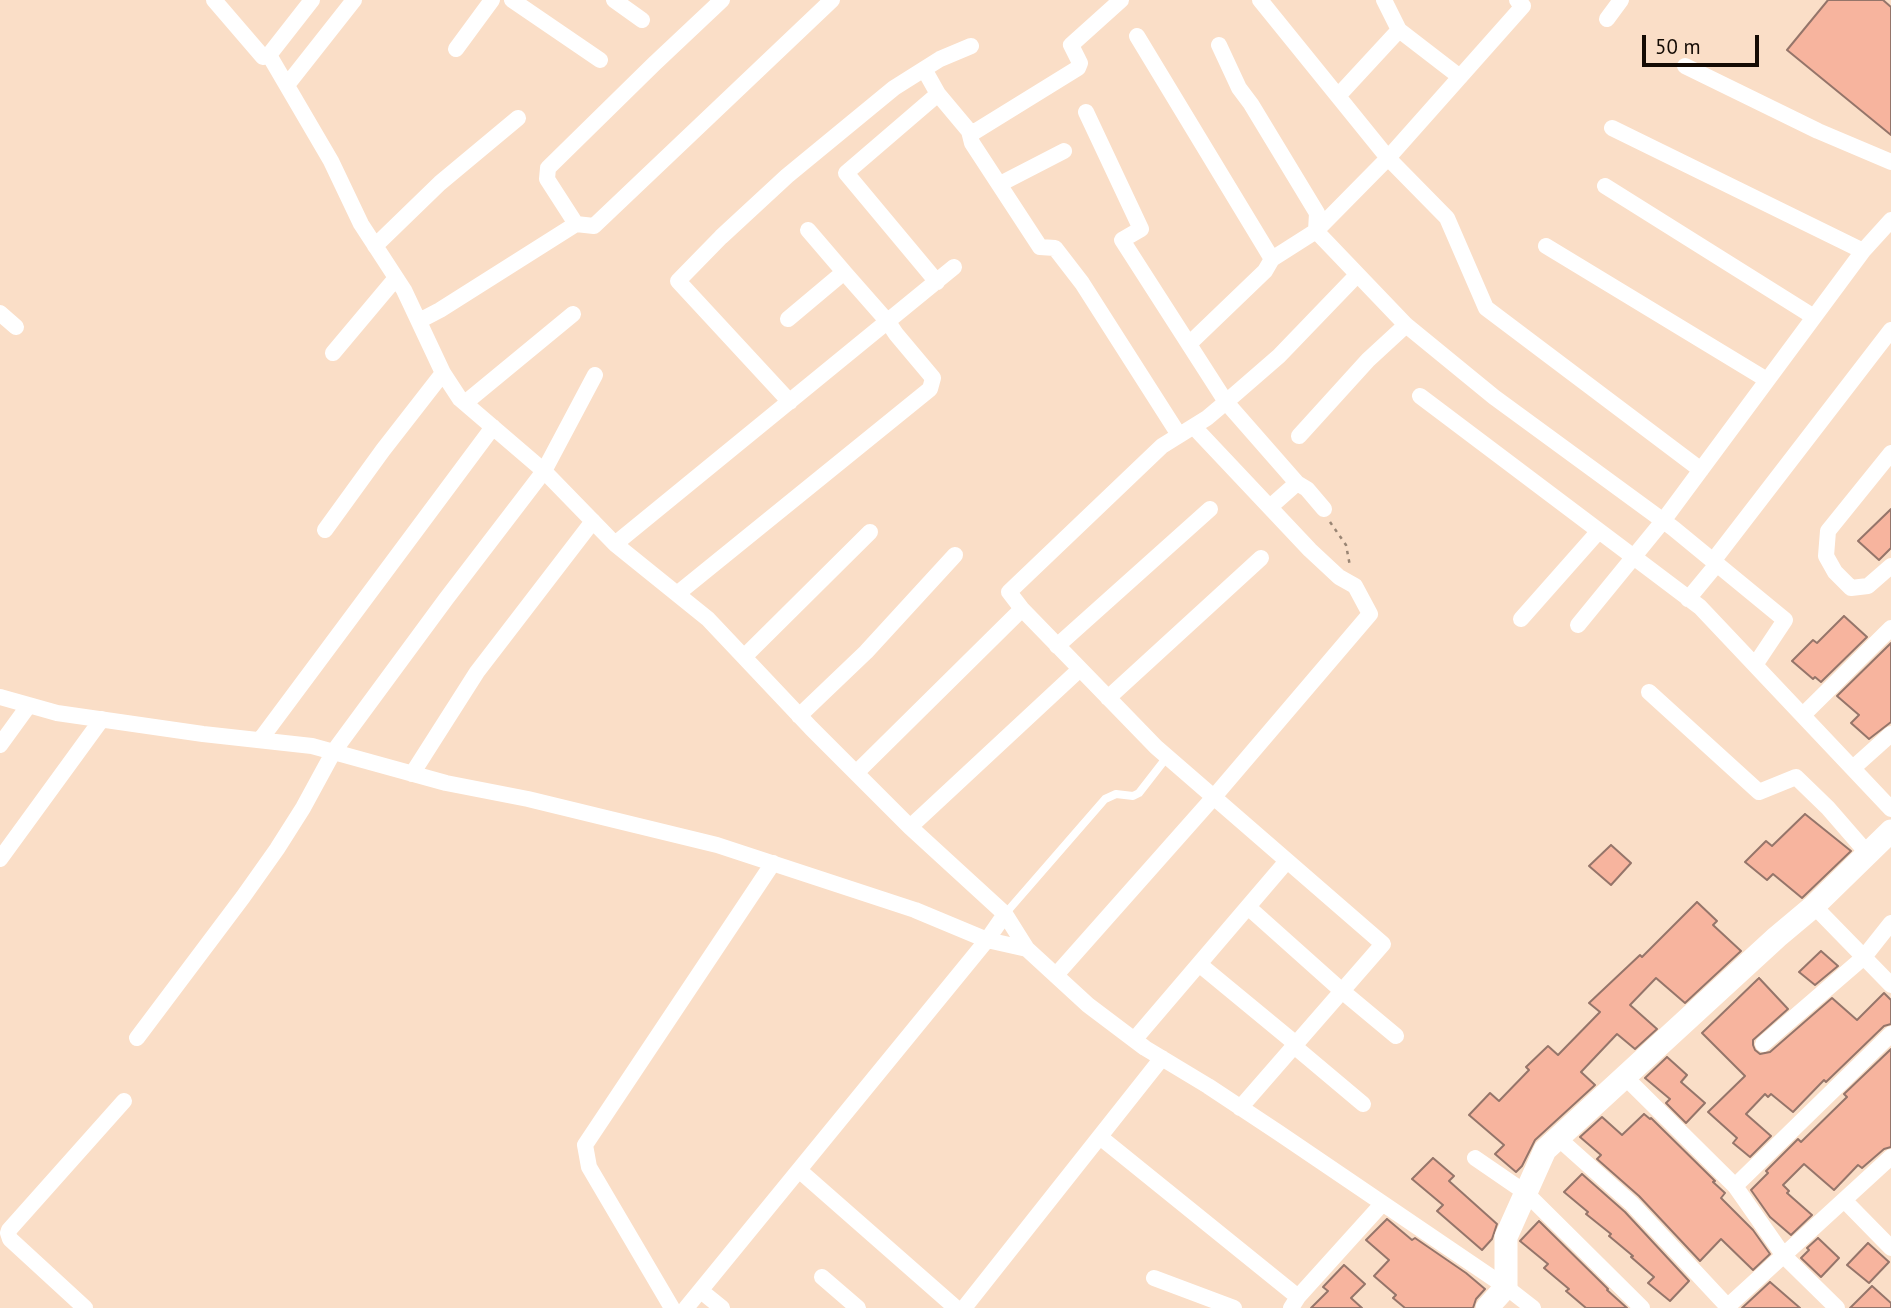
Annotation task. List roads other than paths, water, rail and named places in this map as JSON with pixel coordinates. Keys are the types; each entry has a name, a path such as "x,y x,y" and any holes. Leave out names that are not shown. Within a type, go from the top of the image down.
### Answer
{"street":[{"path":"214,0 263,57 269,55 312,0"},
{"path":"287,85 354,0"},
{"path":"456,49 492,0"},
{"path":"512,0 600,60"},
{"path":"614,0 642,20"},
{"path":"576,224 547,179 548,168 722,0"},
{"path":"419,321 576,224 594,226 832,0"},
{"path":"970,131 976,131 1078,68 1080,63 1071,45 1121,0"},
{"path":"1260,0 1388,158 1447,218 1486,309 1701,470"},
{"path":"1384,0 1399,30 1461,77"},
{"path":"1607,19 1621,0"},
{"path":"1189,344 1265,271 1272,259 1316,231 1388,158 1461,77 1523,2"},
{"path":"1338,96 1399,30"},
{"path":"1138,36 1272,259"},
{"path":"789,402 678,281 787,176 894,88 940,59 971,46"},
{"path":"1219,46 1239,88 1317,213 1316,231 1406,325 1494,397 1663,521 1786,620 1755,665"},
{"path":"269,55 331,161 361,224 404,290 443,373 460,399 544,471 615,544 708,620 910,827 1005,914 1027,949 1088,1005 1134,1040 1240,1108 1506,1287 1533,1308"},
{"path":"1685,66 1818,131 1891,162"},
{"path":"924,69 938,94 970,131 972,143 1040,247 1055,248 1187,431 1270,507 1339,578 1355,586 1370,614 1213,798 1056,975"},
{"path":"937,282 846,173 938,94"},
{"path":"1086,112 1141,229 1122,240 1226,402 1297,483 1307,489 1324,509"},
{"path":"375,246 440,183 518,118"},
{"path":"1612,128 1863,251"},
{"path":"1000,184 1064,151"},
{"path":"1605,186 1814,317"},
{"path":"1578,625 1634,559 1863,251 1891,220"},
{"path":"677,594 930,389 933,378 808,230"},
{"path":"1546,246 1768,380"},
{"path":"615,544 954,267"},
{"path":"788,319 844,271"},
{"path":"1240,1108 1383,944 1167,757 1057,646 1009,592 1163,446 1207,418 1279,356 1357,275"},
{"path":"333,353 396,278"},
{"path":"0,313 16,327"},
{"path":"465,403 573,314"},
{"path":"1299,436 1367,360 1406,325"},
{"path":"1688,599 1891,330"},
{"path":"325,530 443,373"},
{"path":"138,1038 277,849 334,751 544,471 595,375"},
{"path":"1420,396 1700,607 1891,809"},
{"path":"260,740 493,427"},
{"path":"1891,453 1828,531 1826,556 1835,572 1851,588 1868,586 1891,566"},
{"path":"1270,507 1297,483"},
{"path":"1057,646 1210,509"},
{"path":"412,774 478,672 593,521"},
{"path":"744,657 870,532"},
{"path":"1521,619 1598,532"},
{"path":"799,716 866,652 955,555"},
{"path":"1108,698 1261,558"},
{"path":"856,773 1022,609"},
{"path":"1803,715 1891,628"},
{"path":"910,827 1080,669"},
{"path":"1649,692 1759,792 1796,777 1868,853"},
{"path":"0,697 57,713 334,751 446,783 528,799 717,845 915,911 987,940 1027,949"},
{"path":"0,744 29,705"},
{"path":"0,859 102,719"},
{"path":"1853,768 1891,734"},
{"path":"1487,1308 1506,1287 1506,1237 1545,1150 1814,906 1891,831"},
{"path":"1134,1040 1287,861"},
{"path":"672,1308 589,1167 585,1145 773,863"},
{"path":"1814,906 1891,985"},
{"path":"1248,907 1396,1035"},
{"path":"687,1308 987,940 1005,914"},
{"path":"1763,1044 1864,957 1891,923"},
{"path":"1199,964 1363,1104"},
{"path":"1735,1186 1891,1034"},
{"path":"964,1308 1162,1058"},
{"path":"1625,1077 1735,1186 1784,1256 1838,1308"},
{"path":"85,1308 10,1239 8,1233 124,1101"},
{"path":"1100,1137 1294,1303 1382,1204"},
{"path":"1558,1138 1632,1204 1727,1307 1891,1157"},
{"path":"1475,1158 1526,1193 1642,1308"},
{"path":"800,1171 956,1308"},
{"path":"1844,1200 1891,1248"},
{"path":"822,1277 858,1308"},
{"path":"1154,1278 1234,1308"},
{"path":"701,1291 722,1308"}],"lane":[{"path":"1005,914 1105,799 1116,794 1133,796 1139,793 1167,757"}]}
